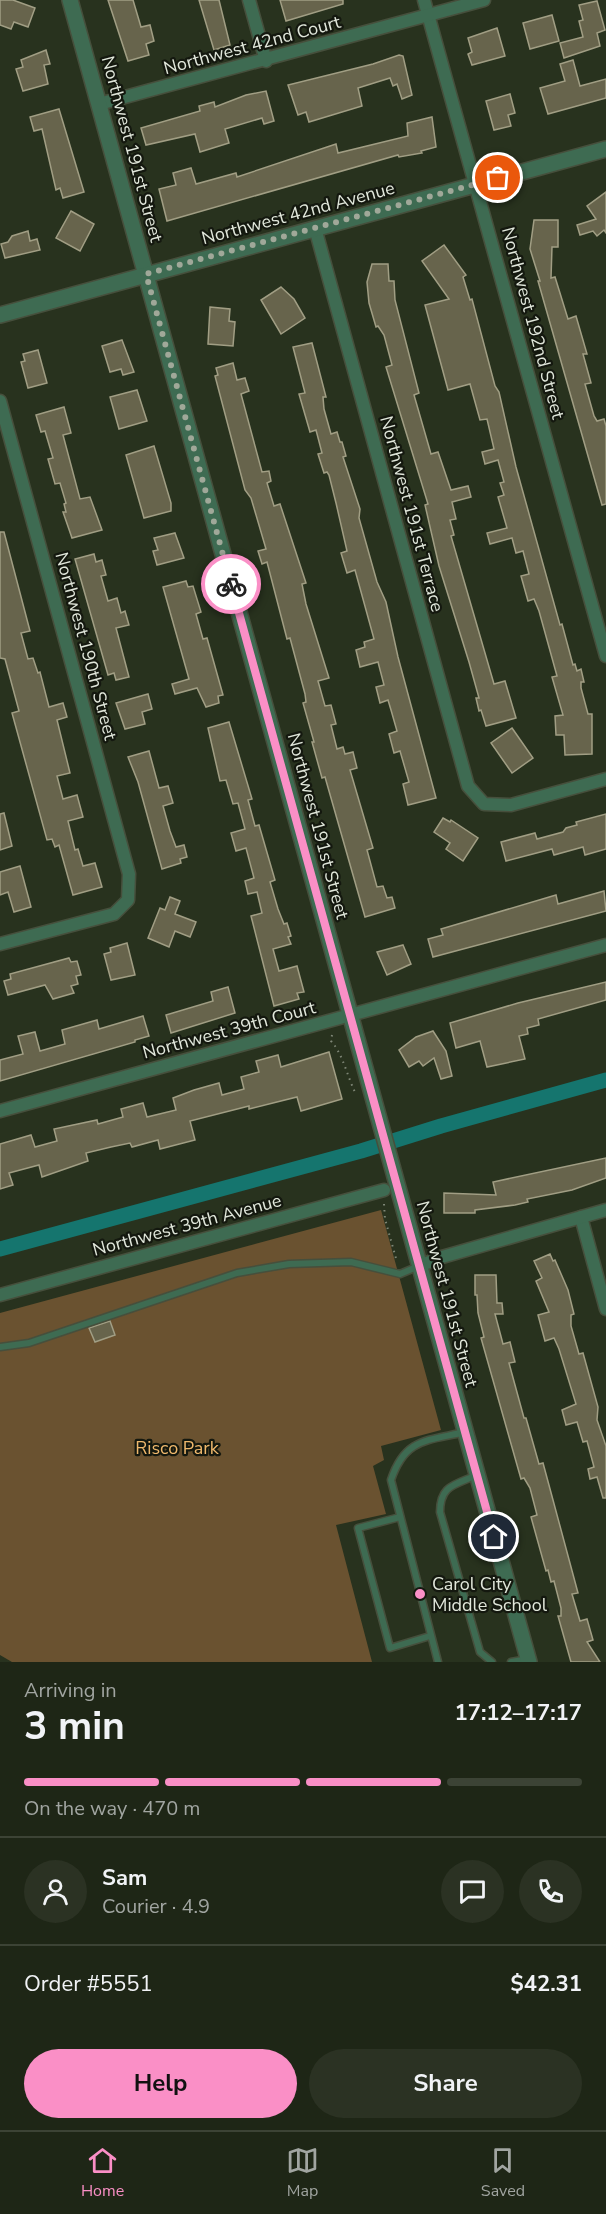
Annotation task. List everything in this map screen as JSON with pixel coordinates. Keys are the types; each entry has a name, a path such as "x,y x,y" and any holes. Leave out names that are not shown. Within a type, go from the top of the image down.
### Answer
{"street":[{"name":"Northwest 191st Street","path":"70,0 528,1660"},
{"path":"249,0 266,61"},
{"name":"Northwest 192nd Street","path":"424,0 606,656"},
{"name":"Northwest 42nd Court","path":"99,104 266,61 484,0"},
{"name":"Northwest 42nd Avenue","path":"0,315 606,149"},
{"name":"Northwest 191st Terrace","path":"315,228 468,786 484,804 511,805 606,779"},
{"name":"Northwest 190th Street","path":"0,401 129,874 128,900 114,914 0,944"},
{"name":"Northwest 39th Court","path":"0,1111 606,945"},
{"name":"Northwest 39th Avenue","path":"0,1295 384,1190"},
{"path":"419,1266 442,1257 606,1210"},
{"path":"581,1217 606,1309"}],"lane":[{"path":"0,1347 29,1343 237,1273 289,1264 351,1262 400,1274 419,1266"},
{"path":"438,1662 391,1480 396,1463 406,1450 420,1443 465,1432"},
{"path":"477,1475 449,1487 440,1497 440,1512 480,1652 492,1662"},
{"path":"400,1516 358,1528 390,1648 430,1636"},
{"path":"510,1662 528,1660"}],"path":[{"path":"329,1021 331,1041 338,1049 342,1066 358,1097"},
{"path":"384,1190 385,1219 400,1274"}],"green space":[{"name":"Risco Park","path":"381,1210 441,1430 381,1446 384,1460 373,1466 386,1514 336,1525 372,1662 12,1662 0,1655 0,1313"}],"building":[{"path":"0,0 13,0 35,8 28,27 14,22 11,29 0,25"},
{"path":"108,0 133,0 141,27 150,25 154,41 146,44 149,55 128,61"},
{"path":"199,0 219,0 230,45 214,50"},
{"path":"280,0 343,0 343,4 286,21"},
{"path":"597,1 605,30 597,33 600,46 564,58 560,43 583,37 579,21 583,20 579,5"},
{"path":"552,15 559,41 530,49 523,23"},
{"path":"497,28 505,56 472,65 468,54 472,52 468,38"},
{"path":"46,50 50,64 44,65 48,84 23,91 16,69 23,67 21,60"},
{"path":"399,55 403,56 412,95 402,99 397,84 393,86 390,78 358,88 362,106 309,122 306,112 298,115 288,85 373,64"},
{"path":"573,60 580,86 606,79 606,98 548,114 540,88 565,81 560,64"},
{"path":"266,91 274,121 264,124 262,118 225,129 229,143 200,152 195,134 146,145 141,128 200,111 199,106 214,102 215,107 246,95"},
{"path":"510,94 515,113 508,115 511,126 494,130 486,101"},
{"path":"59,109 84,192 63,198 60,188 56,190 42,129 34,131 30,117"},
{"path":"432,117 436,147 421,151 422,153 399,157 398,155 167,221 159,189 176,185 173,173 191,168 196,184 236,173 237,177 336,144 338,153 408,136 407,123"},
{"path":"606,192 606,233 604,230 597,236 593,231 580,235 577,225 596,219 587,206"},
{"path":"71,211 94,224 80,251 56,238"},
{"path":"534,220 558,220 558,247 552,247 551,278 555,277 568,319 576,316 587,354 583,354 591,383 585,384 594,416 597,421 604,419 606,426 606,504 602,505 530,249"},
{"path":"28,231 30,241 37,239 40,250 5,258 1,244 8,242 12,236"},
{"path":"444,245 466,275 463,277 470,300 472,299 495,386 499,392 516,467 560,625 562,624 573,665 575,664 577,671 581,669 584,682 581,682 581,688 588,714 592,714 592,754 565,755 564,735 556,735 555,716 563,715 552,677 557,676 539,611 534,599 528,601 521,576 529,574 523,551 516,553 512,538 490,544 487,533 507,528 498,497 504,495 500,483 504,482 498,460 485,464 482,452 494,449 487,419 480,420 470,384 448,390 425,305 449,299 422,261"},
{"path":"372,264 388,264 389,281 394,281 395,300 419,393 414,395 431,454 438,452 451,490 468,486 471,497 452,502 456,519 450,520 454,535 451,536 494,684 505,681 516,718 486,726 481,710 479,711 476,698 479,698 439,566 425,505 428,504 386,367 392,365 384,335 378,326 376,327 369,303 367,282"},
{"path":"281,287 294,299 305,318 281,334 261,300"},
{"path":"210,307 230,309 229,321 235,322 233,346 208,344"},
{"path":"122,340 134,372 123,375 121,369 110,372 102,346"},
{"path":"312,343 326,397 323,397 324,409 331,434 337,432 342,442 346,456 343,457 360,509 359,518 377,582 386,602 398,657 436,798 408,805 403,784 409,782 400,751 394,753 389,734 397,731 388,700 380,703 376,687 384,685 378,662 360,667 356,650 365,647 364,642 374,639 355,570 347,573 341,553 347,551 329,475 327,472 324,473 318,454 322,453 316,430 310,432 299,394 305,393 293,347"},
{"path":"38,350 47,383 28,388 21,362 25,361 23,354"},
{"path":"233,363 237,380 245,378 249,391 241,394 262,472 269,471 271,481 267,483 274,506 280,504 306,583 302,584 306,604 329,678 318,681 325,706 331,705 336,724 331,725 337,749 343,747 345,754 353,752 357,768 350,770 373,848 367,850 377,887 383,886 387,898 392,897 395,908 365,917 325,777 322,778 312,742 314,742 303,703 306,702 305,694 290,638 287,639 267,562 262,564 258,551 266,549 251,498 245,490 215,376 218,375 216,368"},
{"path":"137,390 147,421 119,429 110,397"},
{"path":"64,407 71,433 63,435 80,499 90,497 102,530 72,538 63,512 66,512 64,504 66,503 60,483 55,484 48,459 53,458 45,431 41,432 36,415"},
{"path":"154,446 171,503 171,511 144,518 126,455"},
{"path":"0,532 4,532 30,631 21,633 28,659 33,658 38,673 40,672 49,707 63,703 67,717 57,720 70,773 57,776 63,799 77,795 83,817 68,821 75,850 78,849 83,866 95,863 102,887 73,895 59,845 55,847 52,839 47,840 12,713 19,711 5,659 0,658"},
{"path":"175,533 184,558 157,565 153,551 158,550 154,538"},
{"path":"94,554 96,562 102,560 106,575 101,576 108,601 117,598 121,613 125,611 129,625 116,628 129,677 116,680 114,673 108,675 75,559"},
{"path":"186,581 188,587 193,586 201,612 196,614 203,639 207,638 223,695 218,696 219,703 206,707 197,688 175,694 172,684 189,679 163,587"},
{"path":"148,694 152,709 142,712 145,724 125,729 116,703"},
{"path":"229,722 252,799 248,800 255,826 259,825 275,880 270,882 278,909 284,924 287,923 291,936 288,937 291,944 273,949 279,971 297,966 304,992 297,993 299,999 274,1006 251,916 262,913 257,892 248,894 245,881 254,878 246,848 236,851 231,833 245,829 238,803 233,804 226,780 220,781 208,728"},
{"path":"512,728 533,758 512,773 491,743"},
{"path":"149,751 159,788 168,786 173,803 163,806 170,831 176,847 184,845 187,857 180,859 181,863 162,869 138,782 128,757"},
{"path":"4,813 12,846 0,850 0,814"},
{"path":"606,814 606,849 585,855 583,847 554,855 552,849 506,861 501,842 535,833 537,839 563,832 566,828 577,825 576,822"},
{"path":"443,818 450,822 451,820 478,838 463,861 446,849 450,843 434,832"},
{"path":"20,866 31,907 14,912 8,892 0,895 0,872"},
{"path":"604,891 606,911 433,957 428,939 443,935 441,929 556,895 558,904"},
{"path":"170,897 180,901 175,914 196,922 190,937 175,931 169,947 148,938 160,908 165,910"},
{"path":"127,943 135,975 111,980 104,954 111,952 110,948"},
{"path":"403,945 411,964 387,975 377,952"},
{"path":"69,958 71,962 77,961 81,975 76,976 78,984 71,986 74,993 53,999 45,985 8,995 4,981 11,979 10,974"},
{"path":"606,982 606,1000 538,1019 539,1025 527,1028 528,1034 519,1036 525,1059 487,1067 480,1041 456,1048 450,1023 518,1003"},
{"path":"228,987 235,1013 171,1033 166,1015 213,1001 211,992"},
{"path":"143,1016 149,1036 0,1081 0,1060 23,1054 18,1036 35,1032 40,1051 65,1044 62,1030 97,1020 99,1029"},
{"path":"433,1031 446,1051 452,1076 441,1079 434,1058 423,1066 419,1061 409,1067 399,1050 416,1037"},
{"path":"329,1052 342,1099 301,1111 297,1097 190,1121 195,1140 160,1149 158,1140 132,1147 130,1143 86,1153 88,1161 42,1177 39,1165 9,1173 13,1185 0,1189 0,1144 31,1135 35,1147 57,1141 54,1129 97,1120 98,1124 123,1117 121,1109 143,1103 147,1117 176,1110 173,1098 194,1090 219,1083 222,1095 244,1089 241,1077 259,1072 256,1061 278,1055 281,1067"},
{"path":"606,1158 606,1178 572,1190 527,1199 528,1202 515,1205 475,1210 475,1213 444,1213 444,1193 496,1195 493,1182"},
{"path":"550,1254 568,1290 574,1314 571,1315 571,1326 579,1354 583,1353 598,1407 597,1420 606,1446 606,1498 603,1498 597,1477 590,1479 588,1469 594,1467 587,1441 583,1442 577,1422 566,1425 562,1410 576,1404 559,1349 554,1338 545,1341 538,1315 549,1312 536,1281 542,1278 534,1261"},
{"path":"475,1275 496,1275 497,1303 502,1303 503,1314 495,1314 503,1344 510,1342 515,1362 509,1363 539,1464 543,1463 578,1593 572,1594 580,1621 587,1619 593,1640 587,1642 600,1662 571,1662 558,1616 561,1616 561,1608 554,1581 551,1582 548,1570 546,1571 531,1517 537,1515 530,1488 524,1478 521,1479 481,1338 484,1337 478,1313 477,1295 475,1295"},
{"path":"110,1321 115,1335 95,1342 89,1328"}],"waterway":[{"path":"0,1249 361,1151 606,1080"}],"way so far":[{"path":"231,584 146,274 498,178"}],"place":[{"name":"Carol City Middle School","path":"420,1594"}],"route":[{"path":"231,584 494,1537"}]}
